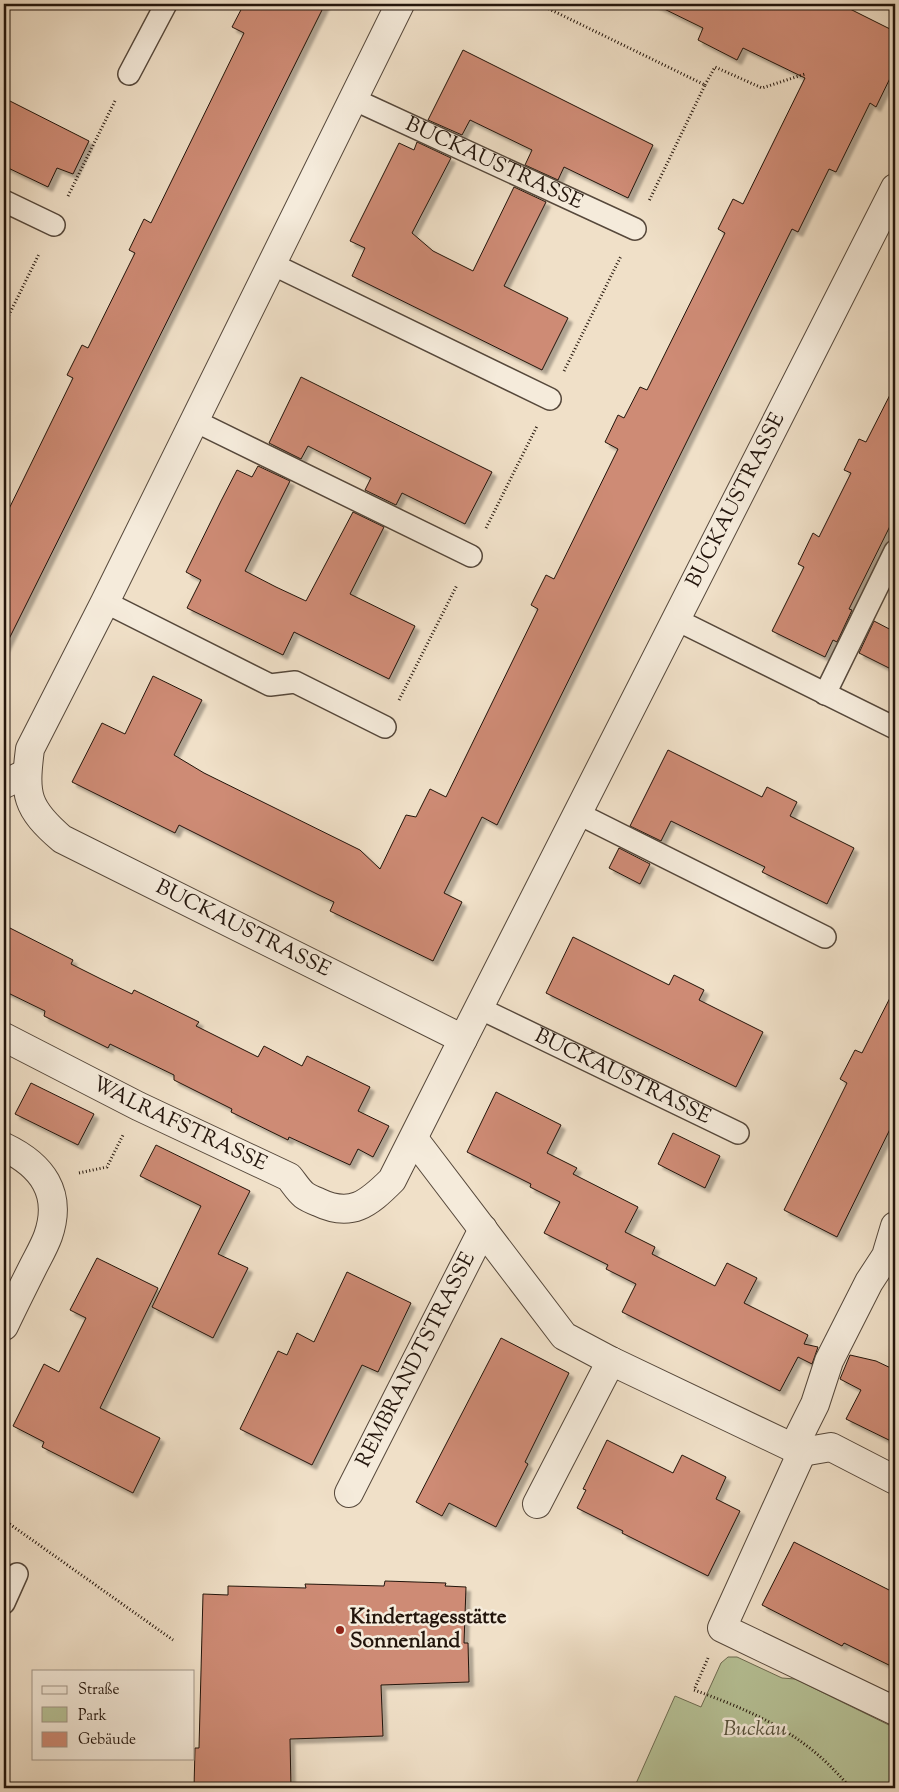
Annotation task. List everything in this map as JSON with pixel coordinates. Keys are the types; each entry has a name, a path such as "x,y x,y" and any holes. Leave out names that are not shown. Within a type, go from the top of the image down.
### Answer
{"street":[{"name":"BUCKAUSTRASSE","path":"400,4 195,421 15,779 42,822 62,839 463,1039 675,619 888,219 895,188"},
{"name":"WALRAFSTRASSE","path":"4,1037 138,1106 289,1177 304,1196 331,1208 352,1208 375,1198 392,1180 414,1139"},
{"path":"414,1139 463,1039"},
{"name":"REMBRANDTSTRASSE","path":"414,1139 564,1336 611,1361 798,1450"},
{"path":"4,1147 26,1159 37,1169 45,1180 50,1193 53,1212 48,1234 4,1326"},
{"path":"895,1226 890,1258 869,1282 829,1361 816,1404 798,1450 722,1628 895,1711"},
{"name":"REMBRANDTSTRASSE","path":"349,1493 483,1229"},
{"path":"537,1504 611,1361"},
{"path":"798,1450 831,1448 895,1480"}],"lane":[{"path":"129,74 166,4"},
{"name":"BUCKAUSTRASSE","path":"353,99 635,229"},
{"path":"4,200 54,225"},
{"path":"272,264 550,399"},
{"path":"195,421 471,556"},
{"path":"825,694 895,551"},
{"path":"105,602 270,685 294,682 385,727"},
{"path":"675,619 895,728"},
{"path":"577,813 825,937"},
{"name":"BUCKAUSTRASSE","path":"479,1008 738,1133"},
{"path":"4,1602 17,1574"}],"path":[{"path":"539,4 706,85"},
{"path":"385,727 715,67 762,88 805,74"},
{"path":"45,1180 106,1167 138,1106"},
{"path":"4,1520 173,1640"},
{"path":"722,1628 694,1690 743,1709 791,1734 820,1756 850,1788"}],"green space":[{"name":"Buckau","path":"728,1657 737,1657 782,1678 795,1679 895,1728 895,1788 634,1788 675,1696 701,1707 721,1663"}],"building":[{"path":"244,4 325,4 4,649 4,519 73,378 67,375 82,345 88,348 135,253 129,250 144,219 151,223 244,33 232,27"},
{"path":"654,4 840,4 890,29 895,43 895,68 876,107 870,103 836,172 829,169 798,232 792,229 497,825 482,817 444,893 462,902 433,961 330,911 334,902 179,825 175,833 72,782 102,723 125,734 153,676 202,700 174,755 204,773 360,850 380,869 406,815 416,817 430,789 446,797 538,609 531,605 546,575 554,579 618,449 605,442 618,415 624,418 640,387 647,390 725,233 718,229 733,199 743,204 805,78 743,48 737,60 698,40 703,28"},
{"path":"463,50 653,145 628,198 564,167 558,180 525,165 532,150 470,120 462,135 428,120"},
{"path":"4,98 89,141 73,174 57,168 48,187 4,166"},
{"path":"417,142 451,158 412,233 433,251 473,271 514,187 546,202 504,286 568,318 542,370 352,276 365,248 350,241 399,143 414,150"},
{"path":"301,377 492,472 465,524 402,493 396,505 365,490 371,478 308,446 301,459 269,443"},
{"path":"895,385 895,516 849,609 852,610 837,642 833,640 825,657 772,631 804,567 798,564 813,533 819,537 851,473 844,470 859,439 866,442"},
{"path":"258,466 290,481 245,571 276,587 306,601 353,512 384,527 350,594 415,626 389,679 294,632 283,655 187,608 201,580 186,572 221,501 237,470 252,477"},
{"path":"874,621 895,632 895,671 859,653"},
{"path":"668,750 762,797 767,787 797,802 790,816 854,848 827,904 762,872 765,867 671,821 661,841 630,826"},
{"path":"619,848 650,864 640,884 609,868"},
{"path":"4,925 73,960 71,964 101,979 132,994 134,990 199,1022 196,1026 258,1057 264,1046 302,1066 307,1056 370,1087 358,1111 389,1126 373,1157 358,1149 350,1165 289,1137 288,1140 231,1112 232,1109 174,1080 174,1075 110,1044 108,1048 44,1016 45,1011 4,991"},
{"path":"573,937 669,985 674,975 704,990 699,1000 763,1032 736,1087 546,993"},
{"path":"895,988 895,1119 837,1237 784,1210 847,1083 840,1079 855,1050 862,1053"},
{"path":"31,1083 94,1114 78,1145 15,1114"},
{"path":"496,1092 561,1125 547,1153 577,1168 573,1174 638,1207 625,1232 655,1247 652,1254 715,1286 727,1263 757,1278 744,1303 808,1335 804,1344 818,1347 812,1364 798,1357 780,1391 622,1312 636,1284 606,1269 608,1265 544,1233 560,1202 530,1187 531,1184 467,1152"},
{"path":"673,1133 720,1156 705,1188 658,1164"},
{"path":"156,1145 250,1191 218,1254 248,1268 213,1338 152,1307 201,1206 140,1176"},
{"path":"97,1258 158,1288 100,1408 160,1438 133,1493 42,1447 44,1442 13,1426 44,1364 59,1372 86,1318 70,1310"},
{"path":"347,1272 411,1303 378,1372 362,1365 312,1465 240,1429 278,1351 287,1355 297,1333 314,1342"},
{"path":"501,1338 569,1373 525,1462 528,1464 496,1527 449,1503 442,1516 416,1502"},
{"path":"850,1355 876,1361 895,1370 895,1443 846,1419 861,1390 840,1379"},
{"path":"607,1440 673,1473 682,1455 726,1477 716,1499 740,1511 708,1576 577,1508 586,1490 583,1489"},
{"path":"794,1542 895,1593 895,1668 844,1643 842,1646 762,1605"},
{"path":"385,1581 446,1583 445,1586 466,1587 464,1643 468,1643 469,1682 381,1685 383,1736 290,1739 291,1788 194,1788 195,1748 199,1748 203,1594 228,1595 228,1586 306,1588 305,1584 384,1586"}],"place":[{"name":"Kindertagesstätte Sonnenland","path":"340,1630"}]}
